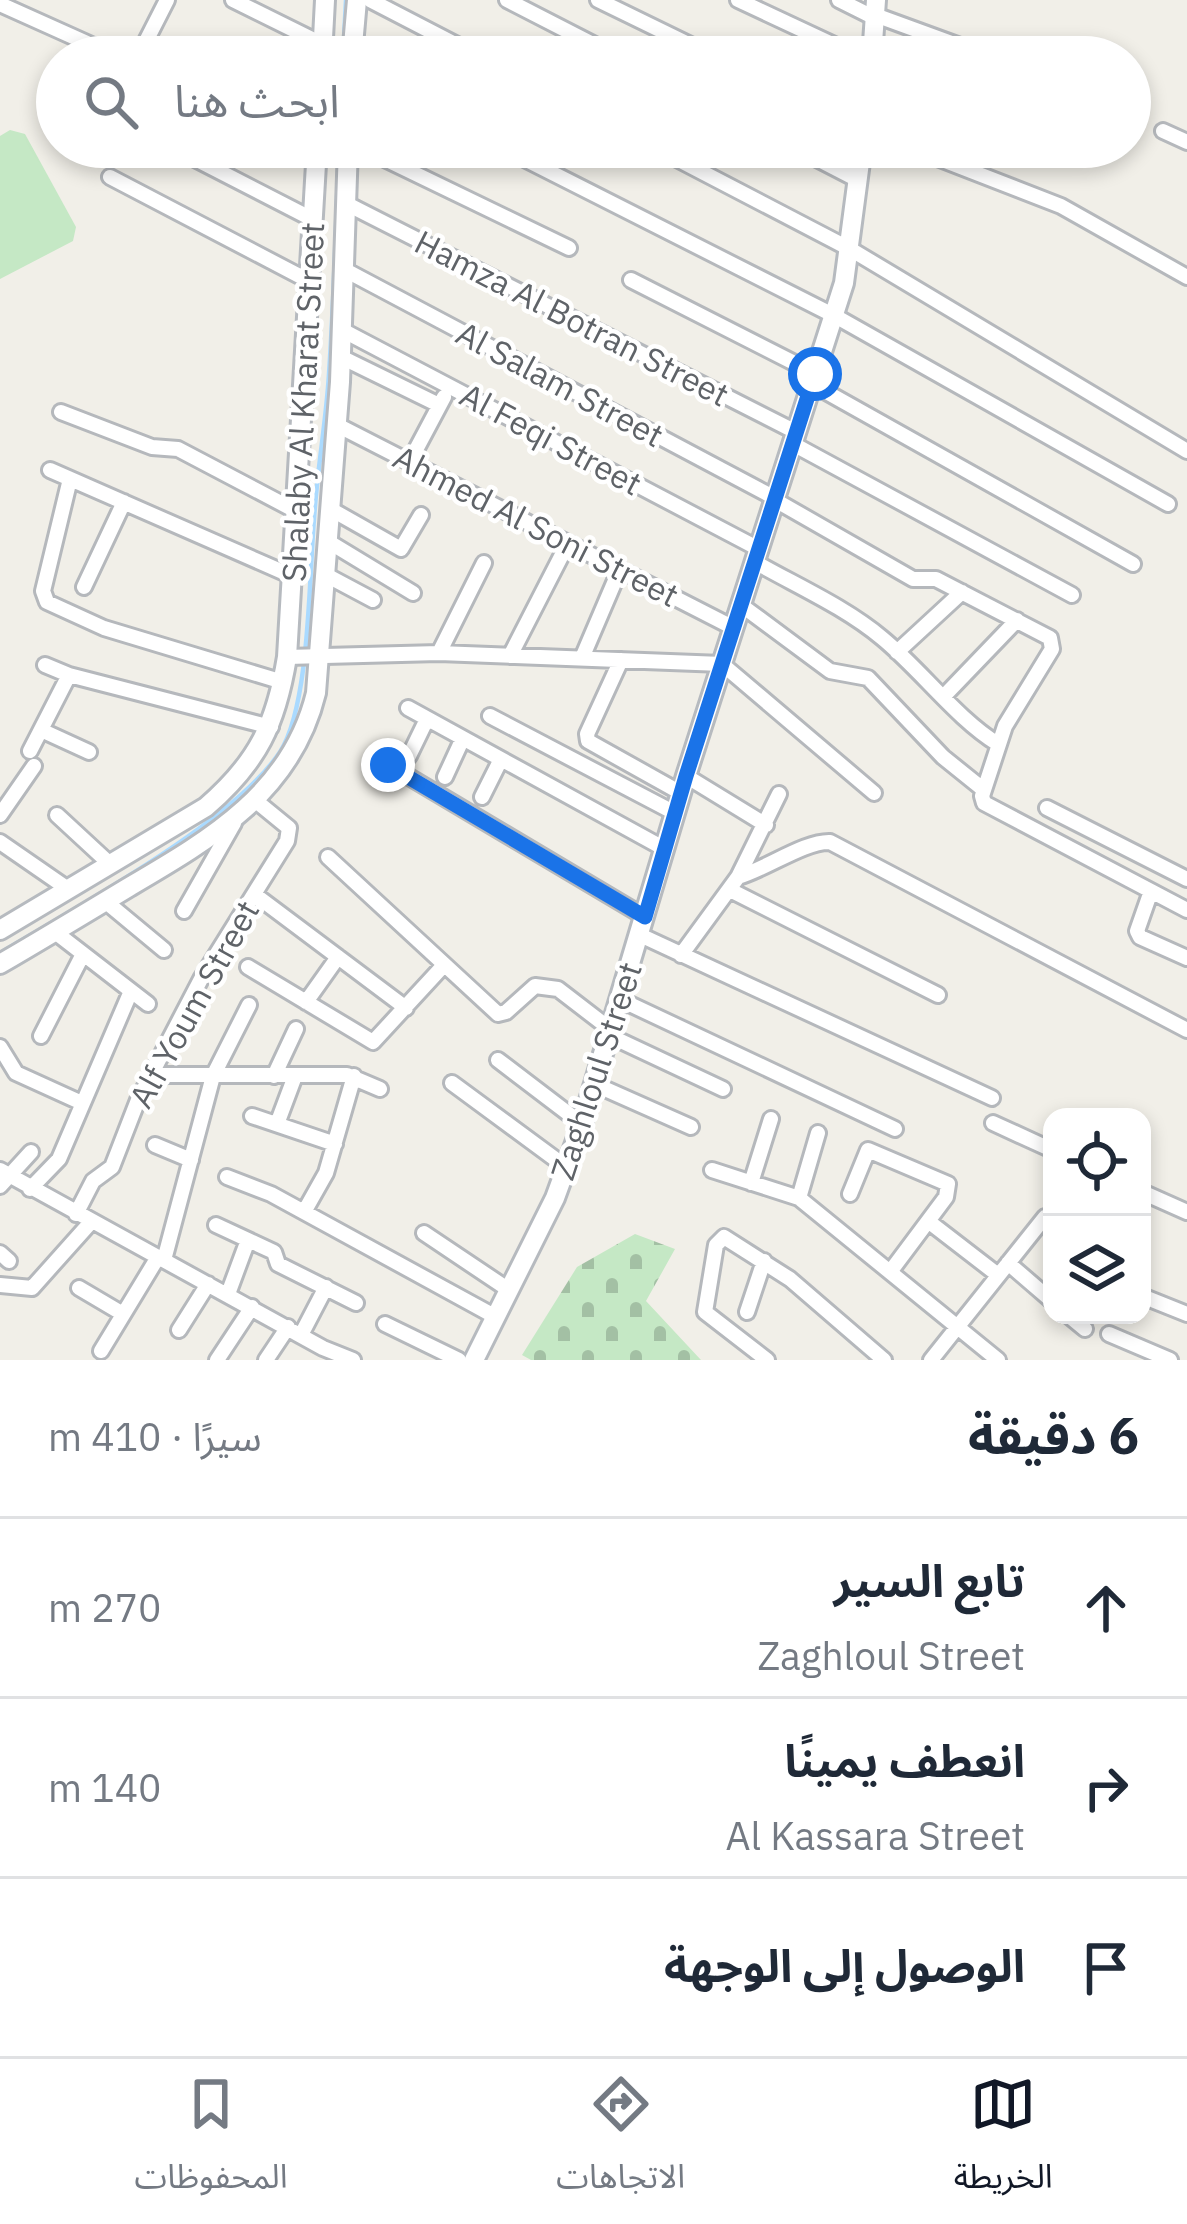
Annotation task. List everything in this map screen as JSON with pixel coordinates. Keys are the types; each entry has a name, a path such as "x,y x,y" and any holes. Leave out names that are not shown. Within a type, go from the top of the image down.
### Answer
{"street":[{"path":"149,36 167,0"},
{"path":"233,0 297,36"},
{"path":"323,36 325,0"},
{"path":"354,36 357,0"},
{"path":"370,0 439,36"},
{"path":"507,0 577,36"},
{"path":"598,0 672,36"},
{"path":"738,0 815,36"},
{"path":"839,0 938,36"},
{"path":"0,4 71,36"},
{"path":"1163,130 1187,142"},
{"path":"213,168 314,220"},
{"name":"Shalaby Al Kharat Street","path":"271,728 291,656 316,168"},
{"name":"Shalaby Al Kharat Street","path":"149,861 237,818 277,777 309,722 338,425 348,168"},
{"path":"403,168 569,248"},
{"path":"542,168 835,316 1168,504"},
{"path":"694,168 850,249 1187,451"},
{"path":"835,168 858,180"},
{"name":"Zaghloul Street","path":"482,1357 582,1124 680,794 835,316 850,249 859,168"},
{"path":"963,168 1061,206 1187,277"},
{"path":"110,177 310,282"},
{"name":"Hamza Al Botran Street","path":"347,204 795,438 1072,595"},
{"name":"Al Salam Street","path":"345,270 775,499 913,579 936,578 1046,634 1052,649 998,744"},
{"path":"632,280 814,379 1133,564"},
{"name":"Al Feqi Street","path":"343,330 757,555 860,622 945,695 965,720 998,744"},
{"path":"341,357 439,405"},
{"path":"410,461 450,385"},
{"path":"61,412 152,446 189,454 296,511"},
{"name":"Ahmed Al Soni Street","path":"338,425 734,628"},
{"path":"50,470 292,577"},
{"path":"70,479 44,591 47,602 85,621 283,682"},
{"path":"84,587 124,502"},
{"path":"332,509 401,549 421,515"},
{"path":"329,542 413,592"},
{"path":"510,656 568,543"},
{"path":"439,653 484,563"},
{"path":"582,658 620,569"},
{"path":"326,575 374,600"},
{"path":"897,652 962,592"},
{"path":"741,605 830,671 868,678 943,757 984,790"},
{"path":"945,695 1017,620"},
{"path":"291,656 439,653 722,664 874,793"},
{"path":"621,660 587,734 590,744 680,794"},
{"path":"0,964 105,901 232,784 271,728 45,665"},
{"path":"0,815 69,675"},
{"path":"408,708 664,849"},
{"path":"490,716 766,825"},
{"path":"409,756 427,718"},
{"path":"41,730 89,752"},
{"path":"445,777 464,738"},
{"path":"998,744 982,796 989,808 1187,910"},
{"path":"482,797 501,759"},
{"path":"388,765 681,955 992,1098"},
{"path":"681,955 734,884 779,794"},
{"name":"Alf Youm Street","path":"76,1214 93,1181 112,1167 138,1100 201,979 290,832 256,801"},
{"path":"1047,808 1187,879"},
{"path":"57,815 110,864"},
{"path":"184,911 237,818"},
{"path":"0,842 68,889"},
{"path":"734,884 815,843 830,842 1187,1030"},
{"path":"328,857 497,1014 506,1012 532,987 551,986 609,1032 723,1090"},
{"path":"0,930 110,864 149,861"},
{"path":"734,884 938,995"},
{"path":"1151,891 1137,931 1140,937 1187,958"},
{"path":"254,894 406,1008"},
{"path":"105,901 164,950"},
{"path":"55,932 148,1004"},
{"path":"41,1036 83,954"},
{"path":"306,1002 338,957"},
{"path":"248,968 373,1042 444,965"},
{"path":"30,1189 58,1159 131,992"},
{"path":"620,999 895,1129"},
{"path":"101,1351 161,1259 213,1076 248,1005"},
{"path":"274,1076 296,1029"},
{"path":"0,1047 16,1073 82,1103"},
{"path":"498,1060 582,1124"},
{"path":"153,1076 354,1076 380,1089"},
{"path":"288,1123 295,1076"},
{"path":"304,1212 326,1173 354,1076"},
{"path":"452,1083 566,1167"},
{"path":"594,1084 691,1127"},
{"path":"252,1116 288,1123 335,1144"},
{"path":"751,1183 772,1119"},
{"path":"994,1124 1043,1146"},
{"path":"799,1198 818,1133"},
{"path":"155,1145 191,1160"},
{"path":"850,1194 868,1150 943,1178 949,1190 890,1272"},
{"path":"31,1151 4,1177 252,1307 294,1331 319,1354 353,1360"},
{"path":"712,1170 799,1198 998,1360"},
{"path":"227,1177 304,1212 496,1317"},
{"path":"1151,1196 1187,1212"},
{"path":"931,1360 1043,1219"},
{"path":"928,1221 1043,1295"},
{"path":"0,1285 32,1288 91,1222"},
{"path":"216,1225 274,1252 278,1264 356,1303"},
{"path":"424,1233 509,1290"},
{"path":"766,1360 706,1312 716,1245 724,1237 801,1287 884,1360"},
{"path":"228,1294 248,1240"},
{"path":"747,1312 764,1261"},
{"path":"179,1330 208,1284"},
{"path":"266,1360 326,1287"},
{"path":"79,1288 123,1314"},
{"path":"1151,1300 1187,1314"},
{"path":"217,1360 252,1307"},
{"path":"385,1324 459,1360"},
{"path":"1079,1324 1085,1329"},
{"path":"1108,1334 1171,1360"}],"green space":[{"path":"10,130 25,134 36,154 36,168 44,168 76,227 73,241 0,279 0,136"},
{"path":"635,1234 675,1249 646,1301 701,1360 531,1360 522,1355 577,1267"}],"waterway":[{"path":"344,36 346,0"},
{"path":"0,953 151,862 227,807 258,779 290,731 303,673 328,392 338,168"}],"route":[{"path":"388,765 645,917 815,374"}]}
